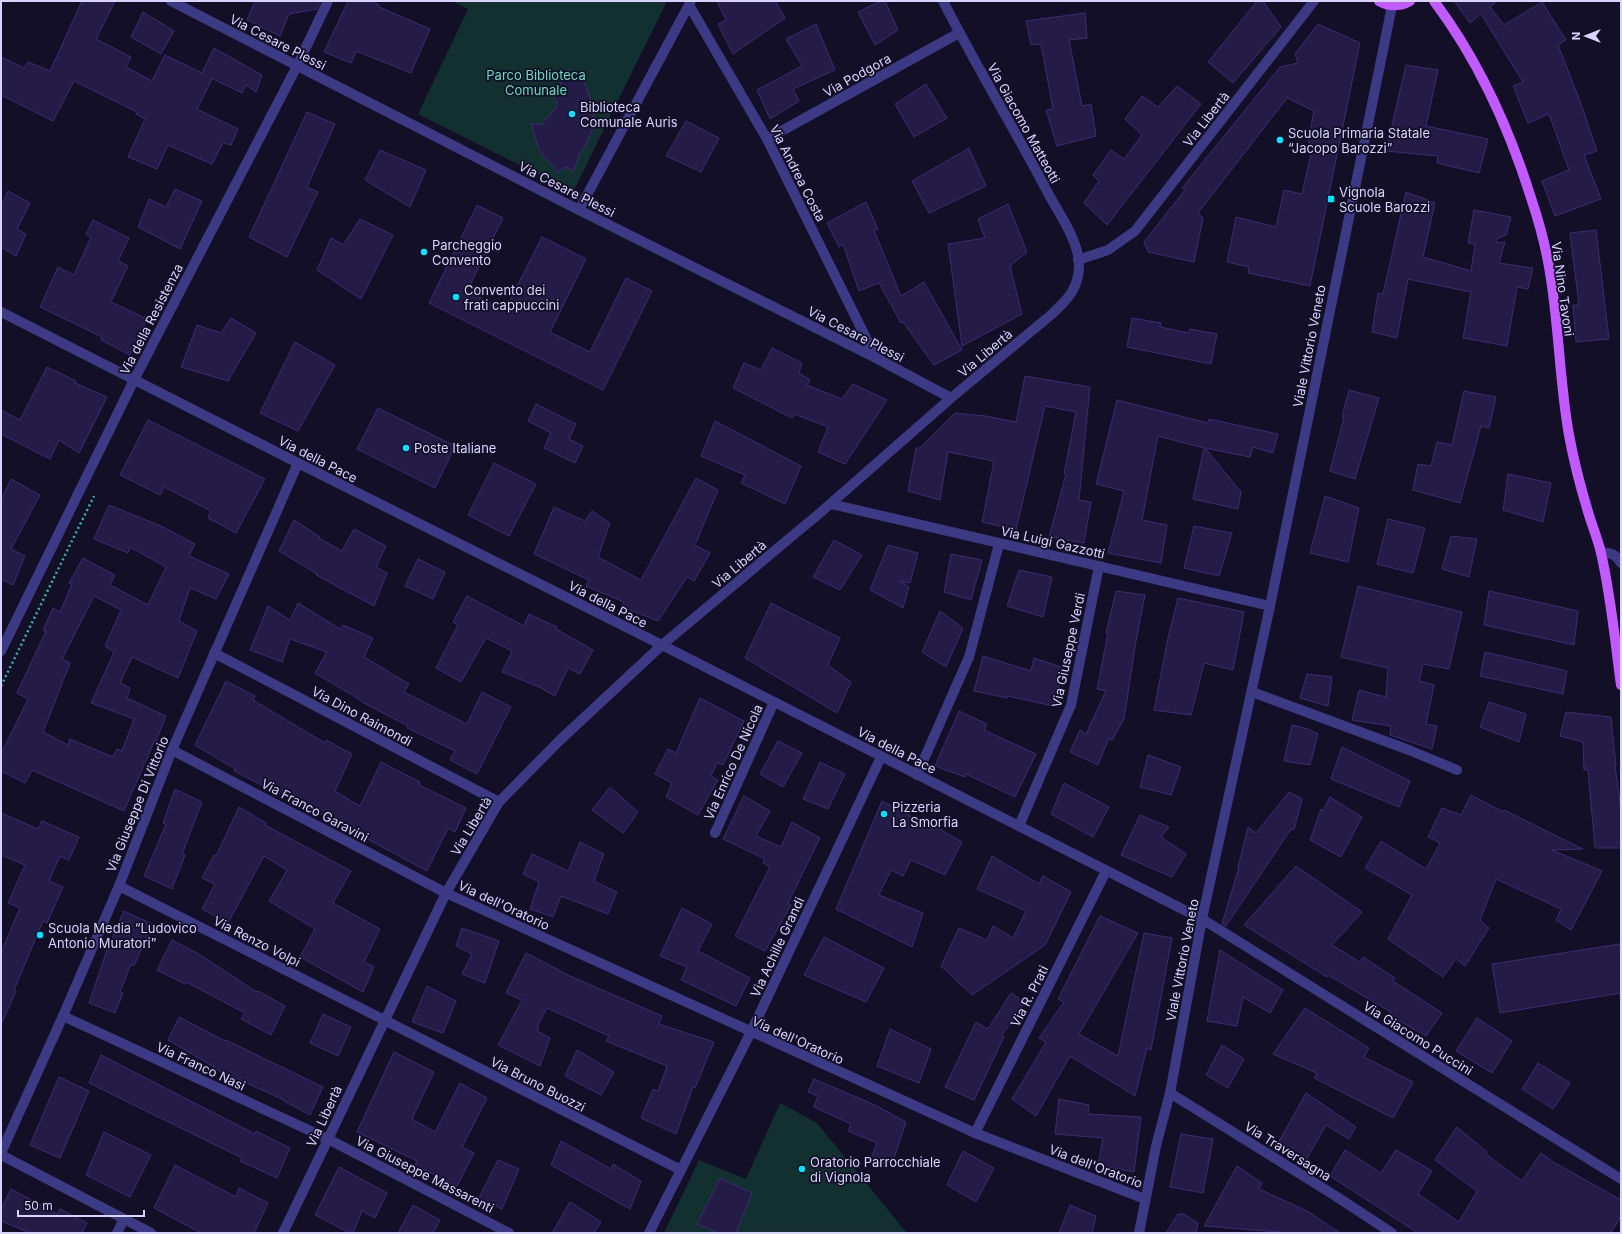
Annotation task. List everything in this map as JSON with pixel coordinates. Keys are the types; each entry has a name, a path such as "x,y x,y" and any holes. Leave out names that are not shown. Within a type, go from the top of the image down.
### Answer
{"main road":[{"path":"1379,1 1392,6 1401,5 1410,1"},
{"name":"Via Nino Tavoni","path":"1434,1 1458,37 1491,95 1507,129 1518,158 1545,244 1550,274 1561,379 1572,450 1579,480 1601,552 1621,685"}],"street":[{"name":"Via Cesare Plessi","path":"171,1 579,210 876,358 951,398"},
{"name":"Via della Resistenza","path":"1,651 134,380 297,66 328,1"},
{"name":"Via Giacomo Matteotti","path":"943,1 959,33 1069,232 1078,260"},
{"name":"Via Libertà","path":"283,1233 446,893 499,802 558,742 662,645 831,504 951,398 1063,304 1076,286 1078,278 1078,260 1108,250 1135,231 1314,1"},
{"path":"579,210 690,3"},
{"name":"Via Andrea Costa","path":"690,3 767,139 876,358"},
{"name":"Viale Vittorio Veneto","path":"1139,1233 1145,1198 1170,1093 1202,919 1270,606 1392,6"},
{"name":"Via Podgora","path":"767,139 959,33"},
{"name":"Via della Pace","path":"1,312 298,464 662,645 1202,919"},
{"name":"Via Giuseppe Di Vittorio","path":"1,1154 119,886 172,750 298,464"},
{"name":"Via Luigi Gazzotti","path":"831,504 1270,606"},
{"path":"917,774 969,657 999,544"},
{"path":"1601,552 1613,553 1618,557 1621,563"},
{"name":"Via Giuseppe Verdi","path":"1019,826 1072,705 1099,566"},
{"name":"Via Dino Raimondi","path":"214,653 499,802"},
{"path":"1252,692 1409,750 1457,770"},
{"name":"Via Enrico De Nicola","path":"715,833 774,702"},
{"name":"Via Franco Garavini","path":"172,750 446,893"},
{"name":"Via Achille Grandi","path":"649,1233 750,1032 881,757"},
{"name":"Via R. Prati","path":"975,1133 1106,871"},
{"name":"Via Renzo Volpi","path":"119,886 384,1020"},
{"name":"Via dell'Oratorio","path":"446,893 975,1133 1145,1198"},
{"name":"Via Giacomo Puccini","path":"1202,919 1621,1179"},
{"name":"Via Franco Nasi","path":"63,1016 328,1139"},
{"name":"Via Bruno Buozzi","path":"384,1020 681,1170"},
{"name":"Via Traversagna","path":"1170,1093 1334,1195 1392,1233"},
{"name":"Via Giuseppe Massarenti","path":"328,1139 510,1233"},
{"path":"1,1154 150,1233"},
{"path":"117,1233 124,1219"}],"green space":[{"name":"Parco Biblioteca Comunale","path":"453,1 667,1 573,192 418,114 468,9"},
{"name":"Oratorio Parrocchiale di Vignola","path":"780,1103 817,1123 907,1233 664,1233 699,1160 746,1179"}],"building":[{"path":"82,1 115,1 96,39 131,57 126,67 152,81 165,55 202,73 214,48 262,75 256,92 246,85 242,93 211,78 212,79 197,109 238,129 231,145 223,143 212,164 168,145 157,169 128,157 145,119 136,114 137,112 74,81 53,121 1,95 1,57 24,68 28,62 50,71"},
{"path":"255,1 320,2 317,9 289,14 280,36 247,20"},
{"path":"348,1 371,1 379,5 379,7 430,29 411,73 356,51 351,63 324,52"},
{"path":"717,1 775,1 785,18 733,54 718,24 726,20"},
{"path":"881,1 885,1 898,30 875,45 858,12"},
{"path":"1257,1 1263,1 1281,27 1233,83 1208,62"},
{"path":"1454,1 1497,1 1490,7 1504,25 1542,2 1566,40 1558,45 1580,101 1597,151 1584,155 1601,199 1555,216 1542,181 1569,170 1549,114 1528,123 1513,86 1523,82 1481,14 1470,23"},
{"path":"143,12 174,31 161,54 131,37"},
{"path":"1085,13 1087,38 1069,40 1082,106 1091,104 1096,136 1057,146 1046,110 1053,109 1041,44 1031,45 1026,21"},
{"path":"816,24 835,70 793,89 799,101 770,119 757,90 802,66 786,39"},
{"name":"Scuola Primaria Statale “Jacopo Barozzi”","path":"1318,24 1360,43 1310,286 1248,273 1249,267 1227,262 1236,217 1276,227 1284,190 1302,194 1313,144 1308,142 1314,111 1287,98 1198,213 1203,218 1194,262 1148,252 1144,242 1185,190 1182,188 1280,67 1298,63 1295,54"},
{"path":"1406,65 1438,70 1426,126 1488,139 1479,173 1437,163 1438,156 1386,151"},
{"name":"Biblioteca Comunale Auris","path":"568,69 584,80 593,109 594,125 586,145 579,155 574,171 565,167 557,172 539,150 531,123 541,125 558,105 554,97"},
{"path":"926,84 947,118 914,137 895,104"},
{"path":"1177,86 1201,104 1107,225 1084,203 1099,181 1093,175 1111,150 1124,159 1142,135 1125,119 1142,96 1158,107"},
{"path":"307,112 335,124 307,187 318,192 287,257 249,237"},
{"path":"686,121 719,138 701,172 666,156"},
{"path":"969,148 986,186 929,213 912,181"},
{"path":"380,150 426,170 410,207 365,180"},
{"path":"175,189 202,201 180,249 138,227 149,199 166,207"},
{"path":"8,191 30,203 17,229 26,234 16,256 1,247 1,207"},
{"path":"1406,192 1435,203 1423,257 1471,271 1475,244 1468,243 1474,210 1511,217 1506,235 1496,239 1497,243 1505,242 1499,263 1533,268 1528,289 1517,287 1507,346 1463,338 1471,292 1408,279 1397,338 1372,332 1378,293 1383,294"},
{"path":"866,202 878,229 874,230 901,296 924,282 962,350 934,365 903,322 901,323 879,283 859,291 843,244 839,247 827,223"},
{"path":"1008,204 1027,252 1010,266 1022,314 962,346 948,244 985,238 978,219"},
{"name":"Convento dei frati cappuccini","path":"477,205 503,218 467,291 505,310 542,237 586,259 550,332 590,352 626,278 652,291 603,390 429,303"},
{"path":"360,219 393,235 361,299 317,270 331,238 343,245"},
{"path":"93,220 129,238 118,261 128,266 111,302 147,319 130,355 101,340 102,337 40,307 58,267 74,275 91,237 86,234"},
{"path":"1596,230 1609,339 1576,342 1573,305 1579,305 1570,233"},
{"path":"231,318 256,333 228,381 181,367 197,325 221,333"},
{"path":"1132,318 1161,323 1160,327 1189,333 1190,329 1217,334 1211,364 1127,347"},
{"path":"295,342 335,365 298,431 260,413"},
{"path":"772,348 802,363 799,373 810,380 807,385 842,399 853,384 887,400 845,464 818,452 828,427 794,414 792,418 733,388 744,363 761,370"},
{"path":"47,367 76,381 75,383 107,397 79,453 59,440 50,459 1,434 1,410 20,420"},
{"path":"1025,376 1090,387 1079,500 1091,502 1084,543 1049,537 1066,474 1064,474 1076,412 1045,406 1016,530 982,522 994,461 948,452 940,500 908,491 916,448 920,448 955,413 985,416 1016,422"},
{"path":"1349,390 1379,398 1355,479 1330,471 1344,417 1342,417"},
{"path":"1464,391 1496,397 1489,428 1481,426 1460,503 1413,490 1418,464 1431,466 1437,442 1452,445"},
{"path":"1117,400 1208,423 1209,419 1278,434 1273,453 1253,447 1250,457 1205,448 1241,492 1238,509 1193,499 1204,448 1158,436 1142,520 1167,525 1161,563 1108,553 1124,491 1096,484"},
{"path":"536,404 576,424 569,439 583,446 575,463 544,448 551,433 528,421"},
{"name":"Poste Italiane","path":"378,408 455,446 435,488 357,449"},
{"path":"148,420 265,479 236,533 208,518 211,511 164,487 160,495 120,475"},
{"path":"715,421 801,466 785,504 741,483 745,475 701,456"},
{"path":"494,463 536,484 509,536 468,515"},
{"path":"1508,474 1551,483 1543,522 1503,510"},
{"path":"696,478 718,490 695,545 710,553 694,581 687,577 658,621 622,607 624,602 586,586 589,580 534,554 554,507 585,521 592,511 610,523 598,557 641,580"},
{"path":"11,479 40,495 11,549 25,556 13,585 1,579 1,500"},
{"path":"1325,496 1359,508 1348,562 1310,553"},
{"path":"109,505 161,526 195,544 189,556 229,574 216,599 190,588 179,621 197,631 178,678 132,657 120,683 130,688 127,698 166,716 124,811 32,770 25,783 1,771 1,754 28,699 17,693 46,631 43,630 53,608 60,612 72,584 69,583 83,558 115,575 110,585 148,605 166,567 130,547 128,553 94,539","holes":["94,596 121,610 105,646 114,652 91,703 134,719 122,751 117,749 113,757 70,739 68,745 43,732 70,663 62,659"]},
{"path":"1388,519 1425,528 1413,573 1377,564"},
{"path":"294,520 320,537 319,538 342,551 354,529 386,546 376,567 387,573 374,606 316,575 317,574 279,551"},
{"path":"1194,526 1232,533 1219,576 1184,568"},
{"path":"1451,536 1477,539 1469,577 1442,569"},
{"path":"834,540 862,555 840,590 813,577"},
{"path":"888,545 918,553 910,583 900,581 909,587 903,608 870,590"},
{"path":"951,554 982,560 971,600 944,592"},
{"path":"418,559 445,572 433,599 405,586"},
{"path":"1019,570 1052,577 1043,617 1007,606"},
{"path":"1358,586 1462,612 1449,669 1423,664 1419,681 1434,685 1426,724 1437,726 1432,749 1390,735 1391,726 1352,720 1359,690 1386,697 1388,668 1341,657"},
{"path":"1116,591 1145,595 1124,719 1112,740 1109,738 1098,765 1070,752 1080,730 1086,734 1106,691 1097,689 1108,633 1106,633"},
{"path":"1489,591 1578,611 1574,645 1484,625"},
{"path":"467,596 524,626 529,614 557,627 556,629 593,650 580,674 568,668 555,696 539,687 502,672 512,651 486,638 461,682 436,668 458,625 453,622"},
{"path":"1178,598 1244,612 1233,670 1204,663 1191,715 1154,710 1168,638"},
{"path":"298,603 340,629 343,625 373,638 364,657 409,684 404,692 467,724 482,692 511,707 477,774 450,760 455,751 407,728 408,726 362,702 315,673 327,652 290,639 282,662 250,650 268,606 290,620"},
{"path":"771,603 840,638 828,665 851,682 837,713 745,658"},
{"path":"940,611 963,628 946,667 922,652"},
{"path":"1485,652 1567,671 1563,694 1480,676"},
{"path":"983,656 1031,671 1034,658 1064,668 1053,706 1008,696 1007,698 974,691"},
{"path":"1307,674 1332,677 1328,706 1300,698"},
{"path":"226,681 255,696 253,700 325,743 326,740 352,754 335,791 360,806 381,762 420,782 419,785 466,808 455,832 448,828 427,871 319,813 319,815 281,790 279,794 234,771 235,769 195,745"},
{"path":"700,698 744,721 723,765 717,763 711,776 718,780 698,815 666,797 672,783 655,774 668,749 676,753"},
{"path":"1489,702 1526,714 1519,742 1480,727"},
{"path":"959,711 987,724 984,730 1036,754 1015,797 966,774 965,777 935,766"},
{"path":"1566,712 1611,717 1615,766 1621,809 1621,848 1595,848 1588,770 1584,770 1583,742 1560,736"},
{"path":"1292,725 1308,729 1318,734 1310,765 1284,761"},
{"path":"778,741 802,753 783,787 760,774"},
{"path":"1342,747 1410,781 1399,807 1331,779"},
{"path":"1148,755 1181,767 1171,795 1140,787"},
{"path":"820,762 845,774 828,809 803,799"},
{"path":"1064,783 1109,807 1093,837 1051,814"},
{"path":"610,787 638,812 623,833 592,810"},
{"path":"175,789 202,802 182,854 185,855 172,889 144,876 166,824 163,823"},
{"path":"1289,792 1302,799 1294,830 1291,829 1226,926 1222,924 1239,867 1248,827 1256,833"},
{"path":"1471,795 1503,812 1504,810 1583,849 1552,850 1602,871 1571,930 1556,920 1561,909 1496,879 1480,920 1489,928 1465,966 1456,959 1443,977 1388,939 1412,895 1365,868 1381,841 1426,869 1440,843 1428,837 1442,808 1461,815"},
{"path":"744,796 770,811 756,836 781,847 792,822 820,838 788,903 791,905 765,951 735,936 770,867 763,863 765,859 723,839"},
{"path":"1330,797 1362,817 1341,857 1310,840 1321,809 1323,811"},
{"path":"882,801 932,827 933,825 962,842 945,875 911,860 903,876 891,870 879,895 923,913 912,947 836,909"},
{"path":"239,807 266,823 265,825 351,871 333,903 380,929 364,962 374,967 363,992 300,957 315,929 269,901 287,870 264,856 228,923 202,909 215,884 202,878 214,855 216,856"},
{"path":"1,813 38,829 42,821 79,837 69,860 60,856 49,881 63,887 47,923 43,921 1,1025 1,953 20,908 8,903 25,865 1,855"},
{"path":"1140,815 1169,827 1161,837 1186,854 1172,877 1121,855"},
{"path":"580,842 604,854 594,881 617,892 608,914 561,896 553,917 530,909 539,882 523,874 532,854 568,871"},
{"path":"992,856 1039,884 1043,876 1071,892 1045,945 972,995 941,966 959,928 987,940 993,926 1013,938 1026,911 977,889"},
{"path":"1296,866 1362,912 1332,945 1360,962 1363,957 1395,978 1393,981 1442,1013 1426,1036 1389,1015 1391,1012 1328,975 1327,977 1244,925"},
{"path":"682,908 712,924 698,951 750,978 736,1006 681,980 687,967 660,956"},
{"path":"124,911 152,924 134,966 131,964 120,992 123,993 115,1013 89,1003 107,950"},
{"path":"1100,916 1138,933 1079,1034 1118,1056 1144,933 1172,938 1151,1050 1147,1048 1135,1096 1070,1056 1036,1116 1012,1099 1046,1042 1039,1038 1064,1002 1058,999"},
{"path":"462,928 499,941 485,983 462,974 472,954 456,946"},
{"path":"824,937 884,968 866,1002 804,975"},
{"path":"172,940 197,953 257,992 258,991 285,1006 271,1035 241,1019 245,1013 186,982 185,984 157,970"},
{"path":"1620,944 1621,993 1500,1013 1492,964"},
{"path":"1220,950 1283,990 1270,1013 1243,997 1237,1026 1207,1021"},
{"path":"526,953 561,972 662,1016 659,1024 714,1042 695,1088 693,1087 676,1134 641,1118 653,1089 658,1091 667,1066 606,1041 609,1036 547,1008 537,1027 539,1029 537,1031 550,1038 540,1066 498,1045 522,1000 506,993"},
{"path":"427,986 456,1001 443,1033 412,1022"},
{"path":"1011,993 1025,1002 1002,1035 1004,1037 974,1100 945,1087 976,1022 988,1029"},
{"path":"1305,1008 1369,1048 1364,1057 1413,1082 1393,1118 1314,1078 1317,1073 1273,1054"},
{"path":"323,1014 351,1027 338,1056 310,1043"},
{"path":"179,1017 225,1041 226,1040 323,1087 310,1115 284,1100 213,1068 214,1067 168,1040"},
{"path":"1477,1018 1512,1041 1492,1073 1456,1051"},
{"path":"890,1029 931,1049 919,1083 877,1066"},
{"path":"1222,1045 1244,1059 1228,1088 1206,1075"},
{"path":"577,1050 614,1072 601,1095 565,1076"},
{"path":"394,1052 434,1072 412,1119 435,1132 460,1083 487,1098 462,1147 474,1153 457,1186 415,1165 417,1161 357,1132"},
{"path":"101,1055 255,1134 256,1131 290,1148 277,1178 240,1161 242,1158 89,1083"},
{"path":"1538,1063 1570,1083 1553,1109 1522,1089"},
{"path":"59,1077 89,1091 60,1158 30,1145"},
{"path":"814,1079 875,1105 906,1122 891,1167 871,1158 877,1143 848,1131 851,1124 814,1107 818,1096 808,1092"},
{"path":"1306,1093 1356,1127 1349,1139 1326,1125 1303,1165 1277,1145"},
{"path":"1059,1099 1089,1105 1088,1114 1141,1117 1134,1172 1098,1165 1103,1138 1055,1134"},
{"path":"1457,1127 1487,1152 1486,1154 1522,1181 1541,1153 1555,1163 1621,1200 1621,1216 1611,1233 1418,1233 1330,1176 1345,1150 1381,1173 1396,1150 1432,1171 1418,1194 1459,1222 1477,1191 1435,1160"},
{"path":"104,1132 151,1155 130,1197 86,1175"},
{"path":"1181,1134 1213,1139 1203,1193 1170,1187"},
{"path":"561,1141 611,1169 613,1164 641,1181 630,1209 551,1165"},
{"path":"963,1151 994,1168 976,1202 947,1185"},
{"path":"498,1160 519,1169 502,1209 479,1198"},
{"path":"175,1165 236,1197 239,1188 268,1203 254,1233 201,1233 154,1208"},
{"path":"1237,1166 1262,1183 1259,1189 1307,1211 1340,1233 1291,1233 1204,1226"},
{"path":"339,1167 387,1193 375,1218 362,1211 353,1233 350,1233 315,1215"},
{"path":"720,1178 752,1193 736,1233 719,1233 697,1224"},
{"path":"11,1189 57,1214 60,1209 87,1223 82,1233 30,1233 1,1221 1,1209"},
{"path":"570,1202 601,1222 594,1233 552,1233"},
{"path":"413,1205 440,1220 433,1233 398,1233"},
{"path":"1070,1205 1096,1216 1092,1233 1059,1233"},
{"path":"1178,1214 1184,1214 1198,1223 1196,1233 1166,1233"}],"place":[{"name":"Biblioteca Comunale Auris","path":"572,114"},
{"name":"Scuola Primaria Statale “Jacopo Barozzi”","path":"1280,140"},
{"name":"Vignola Scuole Barozzi","path":"1331,199"},
{"name":"Parcheggio Convento","path":"424,252"},
{"name":"Convento dei frati cappuccini","path":"456,297"},
{"name":"Poste Italiane","path":"406,448"},
{"name":"Pizzeria La Smorfia","path":"884,814"},
{"name":"Scuola Media “Ludovico Antonio Muratori”","path":"40,935"},
{"name":"Oratorio Parrocchiale di Vignola","path":"802,1169"}]}
